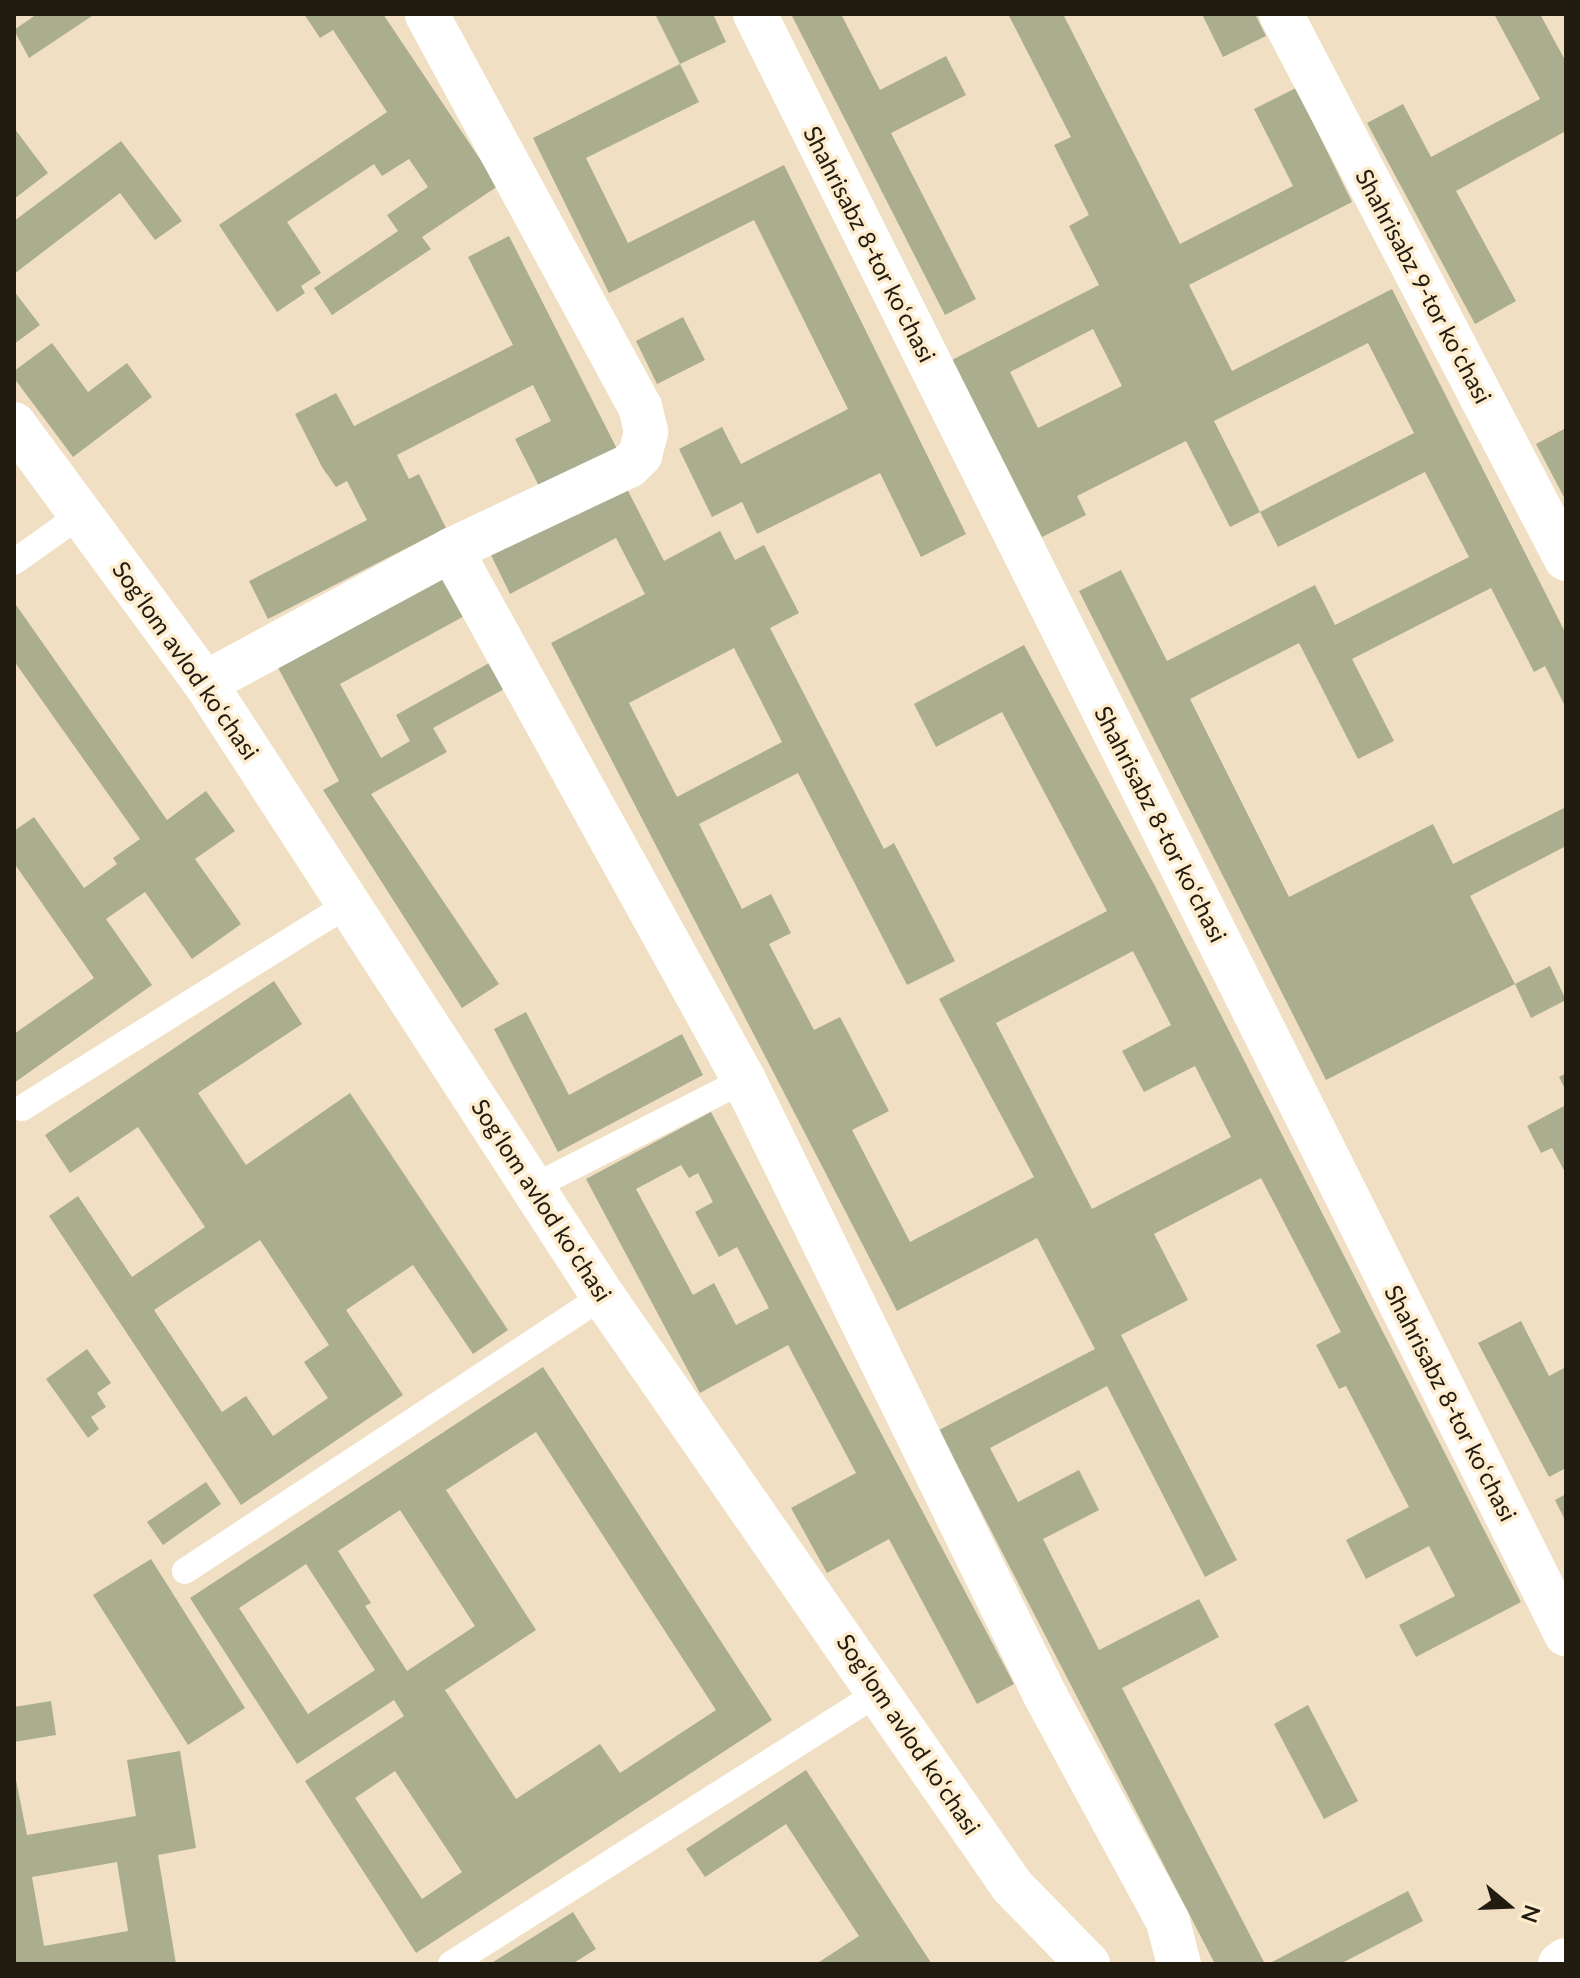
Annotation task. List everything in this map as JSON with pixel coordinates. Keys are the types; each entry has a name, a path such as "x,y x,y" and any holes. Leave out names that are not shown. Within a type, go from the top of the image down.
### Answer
{"street":[{"path":"205,683 451,550 629,466 640,455 646,432 640,407 427,14"},
{"name":"Shahrisabz 8-tor koʻchasi","path":"755,14 1566,1634"},
{"name":"Shahrisabz 9-tor koʻchasi","path":"1281,14 1566,559"},
{"name":"Sogʻlom avlod koʻchasi","path":"14,424 83,513 205,683 535,1186 603,1296 881,1691 1012,1886 1088,1964"},
{"path":"451,550 744,1080 1045,1695 1168,1922 1179,1964"},
{"path":"1560,1964 1566,1960"}],"lane":[{"path":"14,562 83,513"},
{"path":"22,1108 349,904"},
{"path":"535,1186 744,1080"},
{"path":"185,1571 603,1296"},
{"path":"451,1964 881,1691"}],"building":[{"path":"37,14 95,14 29,58 14,30"},
{"path":"304,14 383,14 498,186 422,237 431,249 332,315 314,288 398,231 387,215 428,187 409,159 382,176 374,164 287,222 321,273 301,286 305,293 277,312 219,225 387,112 333,30 320,38"},
{"path":"655,14 713,14 726,42 680,64"},
{"path":"791,14 841,14 880,90 946,56 966,95 891,133 976,299 945,315"},
{"path":"1008,14 1063,14 1180,244 1293,186 1254,109 1296,88 1352,202 1189,285 1232,371 1392,289 1566,634 1566,708 1545,666 1534,672 1491,588 1352,659 1394,741 1358,759 1299,643 1190,699 1289,897 1433,824 1453,864 1566,807 1566,846 1470,896 1515,984 1326,1080 1079,591 1121,570 1167,661 1315,585 1335,625 1469,557 1425,472 1278,547 1260,512 1230,527 1186,441 1077,496 1086,515 1042,537 952,360 1099,285 1069,226 1089,215 1054,145 1071,137","holes":["1093,329 1122,386 1038,428 1010,372","1368,343 1414,433 1260,512 1214,421"]},
{"path":"1202,14 1255,14 1266,36 1223,57"},
{"path":"1494,14 1540,14 1566,62 1566,131 1456,191 1516,301 1475,324 1367,123 1403,104 1431,157 1540,99"},
{"path":"680,64 699,102 586,158 628,243 784,165 966,534 921,557 880,473 757,534 742,502 712,517 679,449 722,427 741,464 848,409 754,220 609,293 533,138"},
{"path":"14,128 48,173 14,199"},
{"path":"121,141 182,221 155,240 120,193 14,274 14,221"},
{"path":"509,236 617,449 540,488 515,439 551,421 533,385 397,455 409,479 419,474 446,528 268,619 249,581 367,520 347,481 336,487 322,467 295,414 336,393 354,426 513,345 468,257"},
{"path":"14,291 40,325 14,344"},
{"path":"683,317 705,360 657,384 636,341"},
{"path":"52,343 88,392 127,363 152,397 73,457 14,378 14,371"},
{"path":"1566,428 1566,501 1536,444"},
{"path":"624,483 664,561 720,531 735,560 764,545 799,613 770,628 884,849 894,843 955,961 907,985 798,773 699,824 742,909 771,894 791,933 769,944 814,1030 840,1017 889,1111 852,1130 910,1242 1034,1177 939,999 1107,911 1002,712 936,747 914,704 1024,645 1155,886 1521,1602 1416,1657 1399,1625 1455,1596 1429,1546 1366,1579 1346,1540 1409,1507 1346,1386 1339,1389 1316,1345 1341,1332 1261,1178 1154,1234 1188,1300 1121,1335 1237,1560 1205,1577 1107,1386 990,1448 1018,1502 1079,1470 1099,1510 1043,1539 1099,1650 1199,1599 1219,1637 1122,1688 1265,1964 1215,1964 939,1430 1095,1349 1037,1238 897,1311 551,643 645,594 616,538 510,594 490,553","holes":["734,648 782,742 677,797 629,703","1133,951 1171,1025 1122,1051 1144,1092 1195,1066 1231,1137 1092,1209 996,1023"]},
{"path":"445,571 468,614 340,684 381,758 410,741 396,715 491,662 506,688 433,728 447,752 371,794 499,984 462,1008 323,790 339,781 276,664"},
{"path":"14,602 167,820 206,791 235,831 195,859 241,924 192,959 145,892 106,919 152,985 14,1083 14,1034 94,978 14,863 14,831 34,817 84,888 117,864 113,858 140,839 14,661"},
{"path":"1550,966 1566,1000 1531,1018 1515,984"},
{"path":"274,981 302,1024 198,1093 246,1165 350,1093 508,1330 473,1354 413,1265 346,1310 403,1395 241,1505 49,1216 78,1196 132,1277 205,1227 138,1127 70,1173 45,1135","holes":["260,1240 329,1345 304,1362 328,1398 273,1436 246,1396 222,1412 154,1310"]},
{"path":"526,1012 569,1095 682,1034 703,1075 558,1152 494,1029"},
{"path":"1566,1073 1566,1091 1559,1077"},
{"path":"1566,1105 1566,1174 1552,1148 1541,1153 1527,1126"},
{"path":"711,1112 1014,1684 977,1704 889,1539 827,1573 791,1508 856,1473 788,1345 700,1393 586,1179","holes":["681,1165 689,1178 698,1173 713,1202 695,1212 719,1257 737,1247 769,1308 736,1325 714,1283 693,1295 636,1189"]},
{"path":"1521,1321 1549,1376 1566,1367 1566,1468 1549,1477 1478,1343"},
{"path":"87,1349 111,1383 97,1393 106,1407 91,1417 99,1429 88,1438 46,1379"},
{"path":"543,1367 772,1720 416,1953 305,1781 404,1716 394,1700 297,1764 190,1598","holes":["536,1432 716,1710 620,1773 600,1744 516,1799 445,1690 536,1630 446,1490","400,1510 475,1626 407,1671 365,1606 371,1603 338,1551","306,1564 375,1670 308,1714 239,1608","395,1771 462,1872 422,1899 355,1798"]},
{"path":"206,1482 221,1504 163,1545 147,1522"},
{"path":"1566,1494 1566,1522 1555,1500"},
{"path":"151,1559 245,1708 188,1745 93,1595"},
{"path":"51,1701 56,1735 14,1742 14,1707"},
{"path":"1308,1705 1358,1801 1324,1819 1274,1724"},
{"path":"180,1751 196,1848 158,1855 176,1964 14,1964 14,1770 27,1835 136,1816 127,1760","holes":["117,1862 128,1931 44,1946 32,1877"]},
{"path":"806,1770 932,1964 816,1964 859,1936 786,1824 705,1877 686,1849"},
{"path":"1408,1891 1423,1921 1340,1964 1268,1964"},
{"path":"573,1912 596,1949 572,1964 490,1964"}]}
